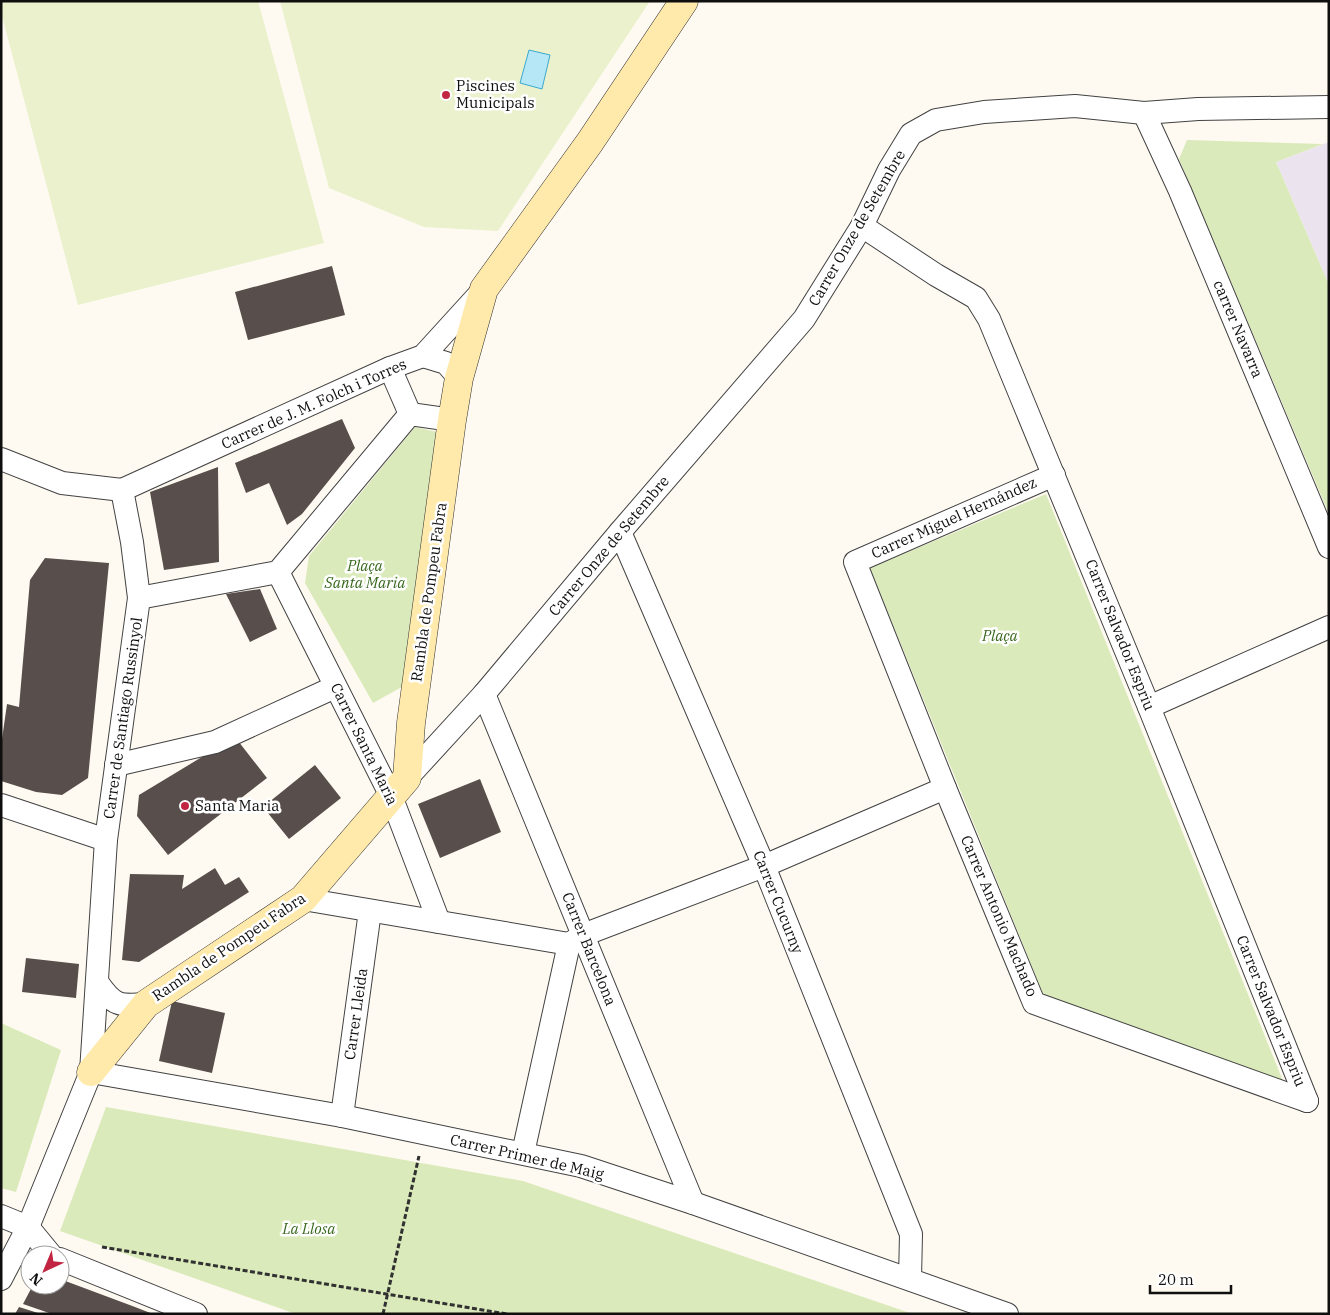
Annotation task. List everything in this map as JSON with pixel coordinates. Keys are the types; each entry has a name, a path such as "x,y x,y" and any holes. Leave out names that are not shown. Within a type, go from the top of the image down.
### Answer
{"street":[{"path":"484,288 590,142 684,1"},
{"name":"Carrer Onze de Setembre","path":"399,787 484,694 620,532 804,319 862,226 889,170 911,134 936,120 984,112 1075,106 1144,113 1198,108 1329,107"},
{"name":"carrer Navarra","path":"1144,113 1180,191 1329,547"},
{"name":"Carrer Salvador Espriu","path":"862,226 936,275 976,298 989,319 1150,706 1307,1101"},
{"name":"Carrer de J. M. Folch i Torres","path":"122,490 390,368 423,356 484,288"},
{"name":"Rambla de Pompeu Fabra","path":"1,1279 28,1227 91,1072 146,1004 302,900 399,787 411,723 459,378 484,288"},
{"path":"423,356 446,363 459,378"},
{"path":"390,368 410,414"},
{"path":"410,414 452,420"},
{"path":"139,598 278,572 410,414"},
{"path":"1,460 62,483 122,490"},
{"name":"Carrer Miguel Hernández","path":"855,562 1054,475"},
{"name":"Carrer de Santiago Russinyol","path":"91,1072 106,840 139,598 122,490"},
{"name":"Carrer Cucurny","path":"620,532 764,866 911,1234 910,1279"},
{"name":"Carrer Antonio Machado","path":"855,562 945,788 1034,1003 1307,1101"},
{"name":"Carrer Santa Maria","path":"278,572 335,687 399,787 439,922"},
{"path":"1150,706 1329,627"},
{"path":"116,765 215,742 335,687"},
{"name":"Carrer Barcelona","path":"484,694 576,940 693,1204"},
{"path":"302,900 439,922 576,940 764,866 945,788"},
{"path":"1,804 106,840"},
{"name":"Carrer Lleida","path":"342,1116 370,911"},
{"path":"524,1153 576,940"},
{"path":"98,983 115,1003 123,1006 146,1004"},
{"name":"Carrer Primer de Maig","path":"91,1072 342,1116 581,1166 1007,1314"},
{"path":"1,1216 28,1227 43,1245"},
{"path":"70,1263 196,1314"}],"path":[{"path":"383,1314 424,1133"},
{"path":"100,1247 388,1296 507,1314"}],"shaded area":[{"path":"1329,142 1329,285 1276,162"}],"green space":[{"path":"1,1 258,1 324,243 78,305 1,12"},
{"name":"Piscines Municipals","path":"280,1 650,1 498,231 424,227 329,188"},
{"path":"1187,140 1323,144 1276,162 1329,285 1329,514 1179,159"},
{"name":"Plaça Santa Maria","path":"415,427 437,432 409,683 373,703 305,583 309,556"},
{"name":"Plaça","path":"1046,494 1283,1081 1043,994 870,568"},
{"path":"1,1023 61,1050 16,1192 1,1188"},
{"name":"La Llosa","path":"106,1107 523,1181 913,1314 296,1314 60,1231"}],"water":[{"path":"529,50 550,55 542,89 520,83"}],"building":[{"path":"332,266 345,315 248,340 235,292"},
{"path":"342,419 355,448 302,514 287,525 269,483 246,493 235,463"},
{"path":"218,467 219,562 164,570 150,492"},
{"path":"45,558 109,563 88,778 62,795 36,792 1,781 1,746 7,704 19,707 30,580"},
{"path":"260,589 277,629 250,642 226,594"},
{"name":"Santa Maria","path":"235,737 267,778 168,855 137,816 139,795"},
{"path":"315,765 341,798 289,839 263,807"},
{"path":"480,779 501,832 440,858 418,804"},
{"path":"215,868 225,885 239,877 249,892 139,962 122,960 130,874 184,875 182,889"},
{"path":"26,958 79,964 76,998 22,992"},
{"path":"172,1001 225,1013 212,1073 159,1061"},
{"path":"70,1283 153,1314 52,1314 23,1304 28,1295 70,1295"},
{"path":"19,1307 38,1313 38,1314 15,1314"}],"place":[{"name":"Piscines Municipals","path":"446,95"},
{"name":"Santa Maria","path":"185,806"}]}
